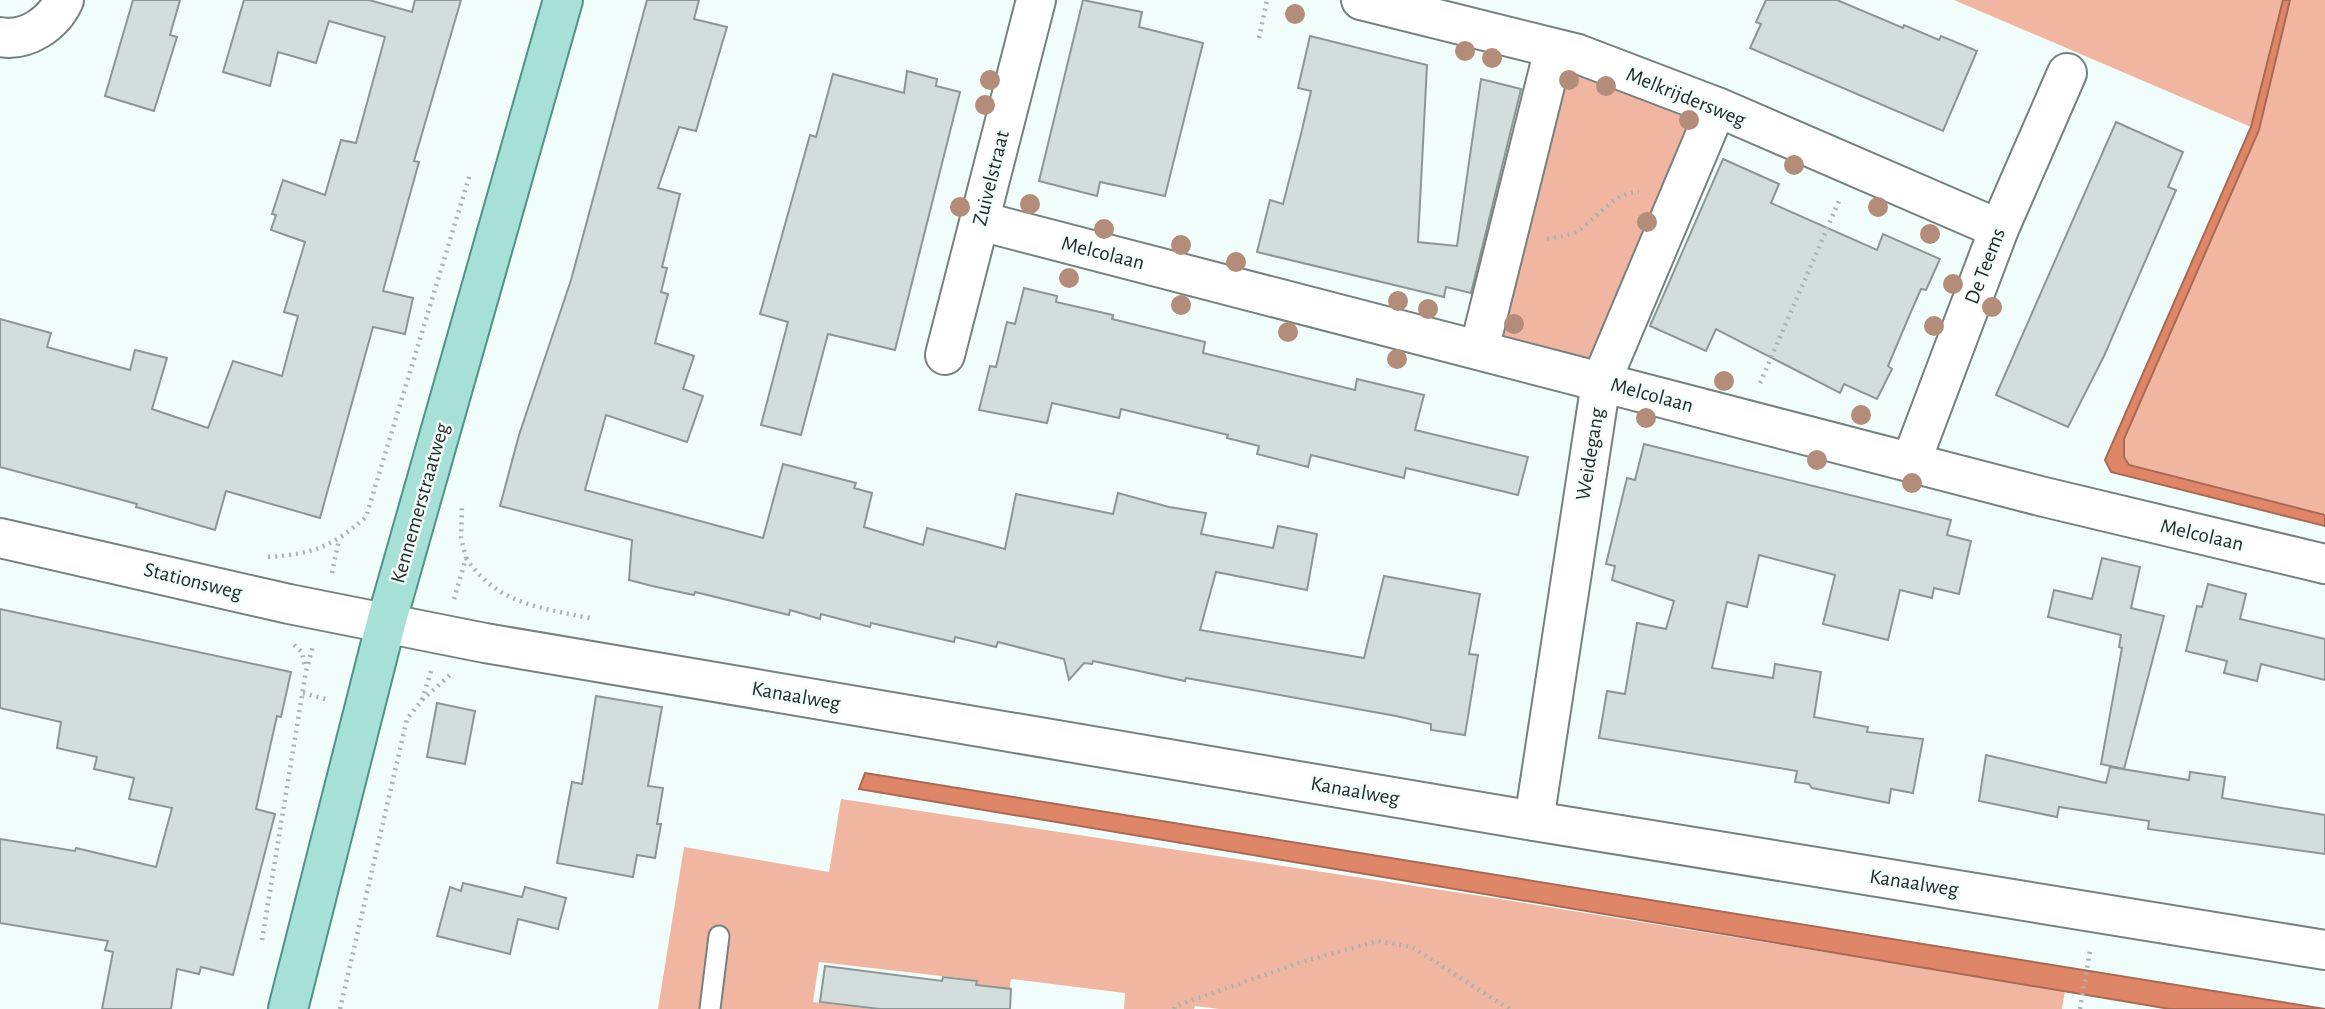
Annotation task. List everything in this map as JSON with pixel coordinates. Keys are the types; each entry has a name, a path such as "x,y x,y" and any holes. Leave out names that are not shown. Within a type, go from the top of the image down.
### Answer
{"main road":[{"name":"Kennemerstraatweg","path":"288,1009 386,623 563,0"}],"street":[{"path":"7,38 37,30 58,14 64,0"},
{"name":"Zuivelstraat","path":"945,355 1036,0"},
{"name":"Melkrijdersweg","path":"1361,0 1578,54 1717,107 1999,229"},
{"path":"1479,350 1554,49"},
{"name":"De Teems","path":"1912,463 1999,229 2067,74"},
{"name":"Weidegang","path":"1534,821 1601,382 1717,107"},
{"name":"Melcolaan","path":"980,221 1912,463 2325,564"},
{"name":"Stationsweg","path":"0,538 300,607 386,623"},
{"name":"Kanaalweg","path":"386,623 485,643 1534,821 2325,950"}],"lane":[{"path":"710,1009 719,936"}],"path":[{"path":"1259,38 1267,0"},
{"path":"1744,419 1854,167"},
{"path":"339,540 366,517 471,170"},
{"path":"1508,232 1548,239 1564,236 1591,221 1614,200 1636,191 1653,192 1676,203"},
{"path":"260,954 306,671"},
{"path":"340,1009 407,719"},
{"path":"1174,1009 1175,1006 1305,961 1378,941 1412,947 1509,1009"},
{"path":"2081,1007 2088,970"}],"shaded area":[{"path":"1954,0 2283,0 2251,127"},
{"path":"2283,0 2290,0 2259,130 2124,439 2124,457 2129,465 2325,515 2325,526 2111,472 2105,460 2251,127"},
{"path":"2290,0 2325,0 2325,515 2129,465 2124,457 2124,439 2259,130"},
{"path":"1554,63 1702,111 1601,364 1487,337"},
{"path":"865,773 2325,1009 2170,1009 859,789"},
{"path":"841,799 1481,896 2065,991 2062,1009 1219,1009 1195,1006 1194,1009 1124,1009 1125,993 1011,979 1007,1009 956,1009 959,978 819,962 813,1002 872,1009 658,1009 684,847 829,872"}],"building":[{"path":"133,0 180,0 170,35 177,37 154,111 105,96"},
{"path":"244,0 369,0 412,12 415,0 461,0 414,161 419,162 383,291 413,298 405,334 373,327 320,518 226,491 215,530 136,507 137,504 0,467 0,319 51,333 47,347 130,370 135,350 167,358 152,409 208,428 233,361 282,376 298,316 284,312 305,242 271,230 276,215 272,214 283,180 325,195 341,140 356,143 385,37 329,21 316,63 278,52 270,86 223,72"},
{"path":"647,0 699,0 694,19 727,27 696,131 679,127 658,188 680,194 662,267 667,268 661,292 668,294 655,343 694,356 683,389 703,396 687,442 606,415 585,490 763,538 783,464 856,483 854,488 872,493 864,527 923,545 927,528 1005,549 1016,494 1113,514 1118,493 1169,507 1206,513 1201,534 1273,548 1278,526 1317,534 1307,590 1216,572 1200,630 1364,658 1384,576 1480,594 1469,654 1478,655 1465,735 1431,730 1431,724 1396,716 1186,678 1185,681 1093,661 1092,664 1084,663 1069,680 1064,659 998,642 996,647 955,637 954,642 871,623 870,627 821,614 820,619 790,610 789,615 695,592 694,595 652,586 629,580 632,540 500,506 519,435 571,280"},
{"path":"1083,0 1142,12 1139,27 1203,43 1165,196 1100,182 1097,196 1039,181"},
{"path":"1766,0 1837,0 1903,28 1904,25 1939,40 1941,36 1977,51 1943,131 1750,48 1761,24 1756,22"},
{"path":"1310,36 1427,65 1418,242 1457,246 1481,79 1521,89 1471,293 1446,287 1444,297 1257,252 1270,200 1283,204 1302,130 1311,91 1298,88"},
{"path":"907,71 937,79 936,86 960,92 895,350 828,334 801,435 761,425 788,322 760,314 810,135 816,137 833,74 904,93"},
{"path":"2116,122 2183,152 2168,187 2176,190 2104,356 2068,427 1996,395"},
{"path":"1723,159 1779,184 1771,203 1877,250 1883,234 1940,259 1926,290 1921,289 1888,366 1892,369 1877,399 1844,384 1840,393 1716,329 1706,351 1650,326"},
{"path":"1024,288 1057,296 1056,302 1113,315 1112,319 1205,342 1203,353 1355,390 1357,379 1424,395 1415,430 1528,457 1518,495 1406,468 1404,478 1311,455 1308,467 1257,454 1259,446 1227,438 1228,435 1121,409 1119,418 1052,403 1047,423 979,410 990,366 996,367 1007,322 1015,324"},
{"path":"1644,444 1951,520 1947,535 1971,541 1959,594 1934,588 1932,598 1900,590 1888,640 1823,624 1835,575 1759,555 1747,607 1727,602 1712,668 1773,678 1775,664 1821,672 1814,717 1868,727 1867,732 1923,739 1913,793 1891,789 1889,803 1812,788 1809,784 1795,782 1797,771 1599,738 1607,691 1625,694 1637,623 1666,629 1674,601 1612,580 1615,566 1606,564 1627,478 1635,480"},
{"path":"2102,558 2140,567 2131,608 2164,616 2124,769 2101,764 2122,648 2119,647 2121,635 2048,617 2054,590 2092,599"},
{"path":"2208,584 2246,594 2240,619 2325,639 2325,680 2261,664 2257,681 2224,673 2227,661 2186,651 2197,606 2202,607"},
{"path":"0,609 291,672 281,717 277,716 256,809 275,814 233,975 201,967 199,974 177,969 171,1009 102,1009 113,952 105,950 108,941 0,923 0,839 75,851 76,848 156,867 172,808 129,799 134,778 94,769 97,757 57,748 61,722 0,708"},
{"path":"596,696 662,707 648,786 663,788 657,824 661,824 655,858 637,855 633,877 557,863 572,782 582,784"},
{"path":"437,703 475,711 465,764 427,757"},
{"path":"1986,755 2106,783 2110,767 2189,780 2190,772 2225,777 2222,798 2325,815 2325,854 2148,829 2149,821 2059,807 2057,817 1979,801"},
{"path":"463,883 522,897 525,887 566,898 558,929 518,919 510,954 437,936 450,887 461,891"},
{"path":"825,966 942,981 943,977 977,981 976,985 1011,989 1010,1009 880,1009 820,1002"}]}
